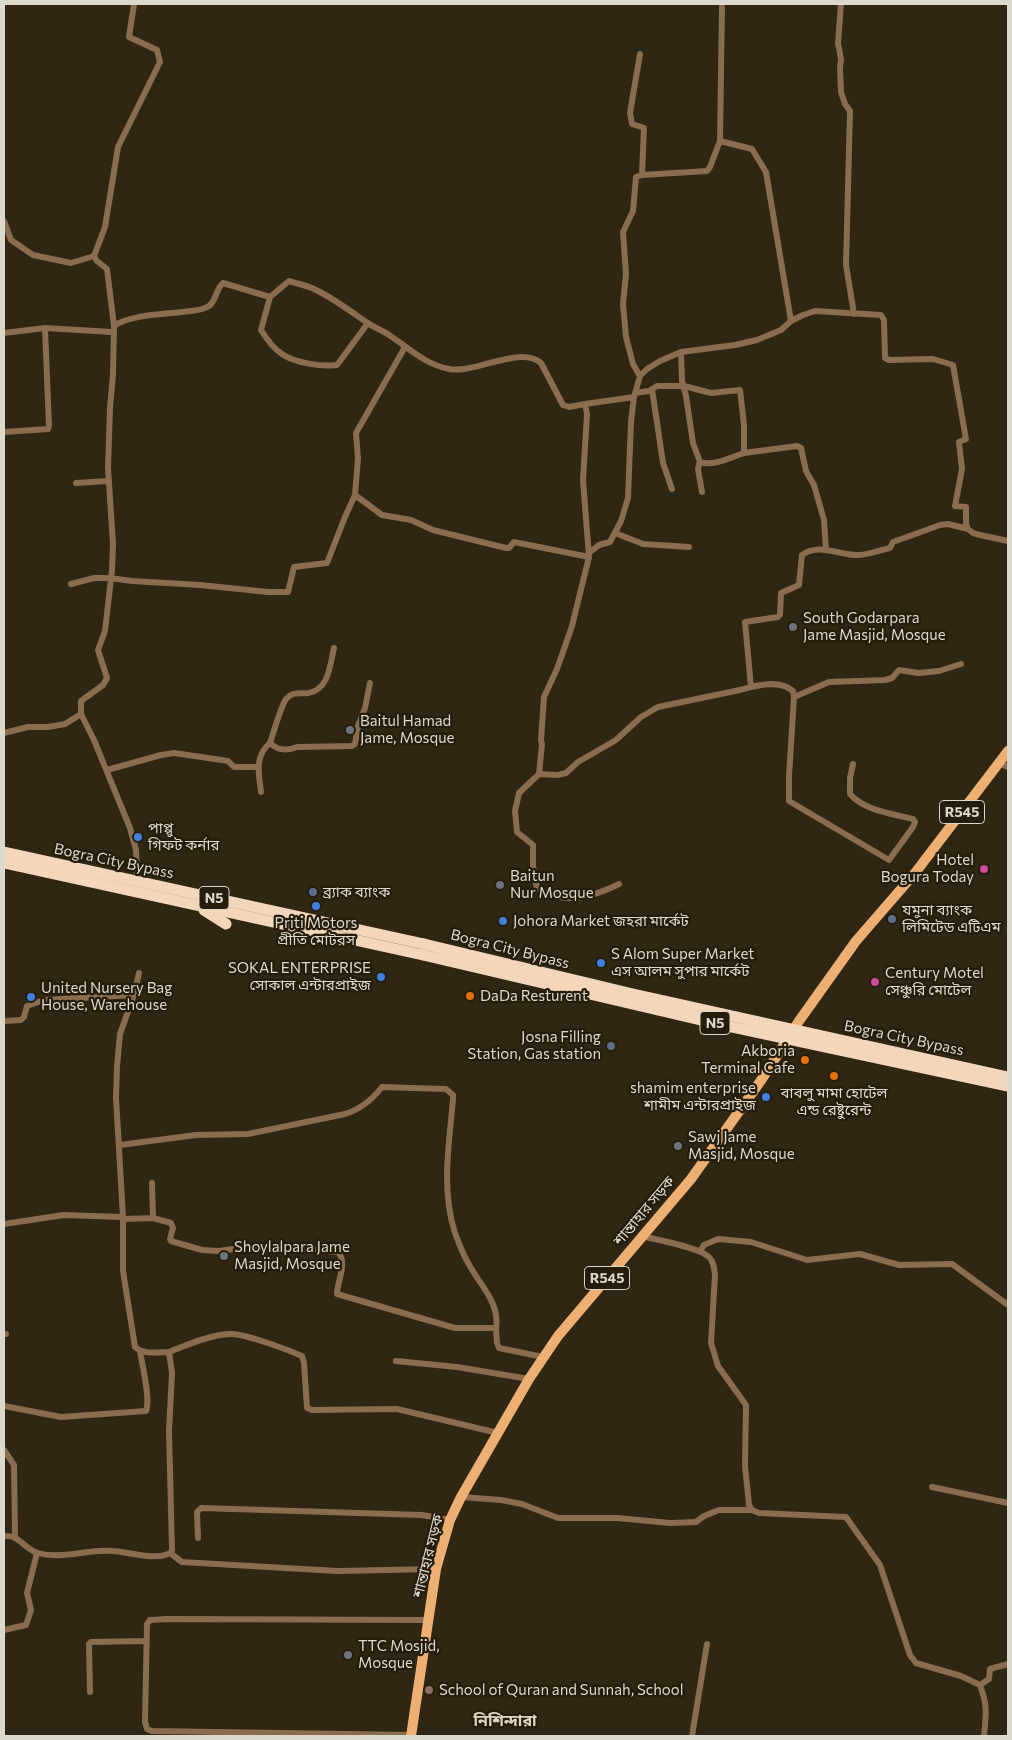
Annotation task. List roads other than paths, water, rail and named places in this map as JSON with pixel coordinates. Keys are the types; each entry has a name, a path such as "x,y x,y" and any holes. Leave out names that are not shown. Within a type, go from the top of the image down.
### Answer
{"highway":[{"name":"Bogra City Bypass","path":"4,852 423,949 1008,1077"},
{"name":"Bogra City Bypass","path":"4,863 199,906 423,949 722,1025 1008,1086"},
{"path":"199,906 226,924"}],"main road":[{"name":"R545","path":"1004,765 1008,751"},
{"name":"শান্তাহার সড়ক","path":"411,1735 436,1569 450,1520 461,1497 528,1379 558,1336 691,1178 762,1079 799,1020 856,941 1004,765"}],"street":[{"path":"94,256 105,227 118,147 160,62 157,50 129,37 134,4"},
{"path":"640,376 633,364 626,337 623,304 626,274 623,232 633,211 636,177 707,171 710,167 720,141 722,4"},
{"path":"841,4 838,43 841,59 841,92 845,104 850,110 846,265 854,314"},
{"path":"640,54 630,113 632,124 644,128 642,175"},
{"path":"720,141 752,149 766,172 791,321"},
{"path":"4,221 11,240 32,255 70,263 94,256"},
{"path":"94,256 107,269 113,329 114,367 110,408 109,481 113,544 106,631 98,650 106,678 103,685 81,701 81,714 130,828 136,850 137,874"},
{"path":"368,323 337,365 326,367 312,365 282,355 265,338 261,330 270,297 288,281 313,288 388,334 424,360 450,369 466,369 519,357 537,360 542,363 563,405 569,407 635,395 652,390 657,386 684,386 711,393 740,390 744,426 744,453"},
{"path":"4,333 46,328 113,329 144,316 200,310 213,302 220,285 223,283 270,297"},
{"path":"589,555 599,545 610,542 628,498 631,422 640,376 660,361 681,352 735,345 757,340 781,330 791,321 803,315 815,312 881,315 884,320 885,358 889,360 934,359 953,364 966,439 959,442 962,469 955,506 966,507 966,524 968,529"},
{"path":"4,432 48,429 46,328"},
{"path":"71,584 94,578 110,578 268,592 288,592 294,567 327,563 356,495 358,458 356,433 405,347"},
{"path":"681,352 682,381 693,443 701,463"},
{"path":"652,390 662,463 672,489"},
{"path":"585,404 587,414 583,480 589,555 572,626 557,669 544,697 539,774 519,793 515,811 517,832 533,845 533,866 537,889 561,897 579,897 599,894 619,884"},
{"path":"701,463 721,461 744,453 797,446 801,448 806,471 814,485 824,520 826,550"},
{"path":"701,463 698,469 702,492"},
{"path":"76,484 109,481"},
{"path":"356,495 382,515 411,520 433,530 506,548 509,548 514,542 589,555"},
{"path":"751,686 745,622 778,617 780,615 781,593 799,585 802,555 814,548 863,555 890,548 893,542 940,525 948,524 968,529 980,535 1008,541"},
{"path":"615,533 644,544 689,548"},
{"path":"261,792 258,767 260,756 264,747 270,743 286,699 295,692 309,693 322,685 327,678 334,648"},
{"path":"794,697 829,682 885,680 892,678 899,670 918,672 939,671 961,664"},
{"path":"270,743 278,749 290,750 296,747 352,746 355,744 370,683"},
{"path":"539,774 558,775 566,773 578,762 616,740 641,717 658,707 751,686 782,684 794,691 788,776 789,801 889,860 915,822 913,819 870,807 855,800 850,794 850,778 853,764"},
{"path":"4,733 28,727 48,727 65,724 81,714"},
{"path":"106,770 174,753 228,761 234,767 258,767"},
{"path":"139,974 134,995 120,1034 116,1098 120,1145 124,1271 135,1347 140,1351 169,1352 190,1343 230,1334 243,1336 302,1356 307,1408 312,1410 397,1410 498,1433"},
{"path":"4,1021 21,1020 24,1017 27,1006 44,1000 134,995"},
{"path":"120,1145 196,1135 248,1134 345,1114 357,1110 375,1096 382,1087 446,1088 453,1095 446,1174 455,1232 469,1264 495,1307 498,1321 496,1329 499,1348 543,1357"},
{"path":"152,1183 153,1218"},
{"path":"4,1224 64,1215 86,1214 123,1218 153,1218 171,1223 173,1228 171,1241 202,1250 219,1251 272,1247 338,1252 341,1255 342,1270 337,1294 455,1328 496,1329"},
{"path":"642,1236 700,1251 714,1265 715,1275 710,1343 718,1366 746,1405 745,1466 749,1505 752,1510"},
{"path":"700,1251 704,1245 718,1240 751,1242 807,1260 860,1254 899,1265 952,1264 1008,1305"},
{"path":"4,1406 61,1417 146,1411 146,1394 140,1351"},
{"path":"169,1352 172,1373 169,1431 173,1546 170,1553"},
{"path":"396,1361 457,1367 528,1379"},
{"path":"4,1450 14,1466 14,1537"},
{"path":"932,1487 1008,1503"},
{"path":"461,1497 501,1500 522,1504 558,1518 617,1518 670,1523 696,1522 704,1516 719,1510 752,1510 759,1513 846,1517 880,1565 910,1655 916,1663 961,1676 980,1685 987,1712 984,1736"},
{"path":"198,1538 197,1512 201,1508 422,1515 450,1520"},
{"path":"4,1536 14,1537 37,1553 60,1555 111,1550 144,1556 170,1553 182,1562 328,1571 436,1569"},
{"path":"4,1630 26,1625 31,1610 27,1592 37,1553"},
{"path":"411,1735 152,1732 147,1729 145,1722 147,1624 150,1620 428,1620"},
{"path":"90,1692 89,1644 91,1642 146,1640"},
{"path":"692,1736 708,1644"},
{"path":"980,1685 989,1679 990,1670 1008,1664"}],"place":[{"name":"South Godarpara Jame Masjid, Mosque","path":"793,627"},
{"name":"Baitul Hamad Jame, Mosque","path":"350,730"},
{"name":"পাপ্পু গিফট কর্নার","path":"138,837"},
{"name":"Hotel Bogura Today","path":"984,869"},
{"name":"Baitun Nur Mosque","path":"500,885"},
{"name":"ব্র্যাক ব্যাংক","path":"313,892"},
{"name":"Priti Motors প্রীতি মোটরস","path":"316,906"},
{"name":"যমুনা ব্যাংক লিমিটেড এটিএম","path":"892,919"},
{"name":"Johora Market জহরা মার্কেট","path":"503,921"},
{"name":"S Alom Super Market এস আলম সুপার মার্কেট","path":"601,963"},
{"name":"SOKAL ENTERPRISE সোকাল এন্টারপ্রাইজ","path":"381,977"},
{"name":"Century Motel সেঞ্চুরি মোটেল","path":"875,982"},
{"name":"DaDa Resturent","path":"470,996"},
{"name":"United Nursery Bag House, Warehouse","path":"31,997"},
{"name":"Josna Filling Station, Gas station","path":"611,1046"},
{"name":"Akboria Terminal Cafe","path":"805,1060"},
{"name":"বাবলু মামা হোটেল এন্ড রেষ্টুরেন্ট","path":"834,1076"},
{"name":"shamim enterprise শামীম এন্টারপ্রাইজ","path":"766,1097"},
{"name":"Sawj Jame Masjid, Mosque","path":"678,1146"},
{"name":"Shoylalpara Jame Masjid, Mosque","path":"224,1256"},
{"name":"TTC Mosjid, Mosque","path":"348,1655"},
{"name":"School of Quran and Sunnah, School","path":"429,1690"}],"district":[{"name":"নিশিন্দারা","path":"505,1721"}]}
